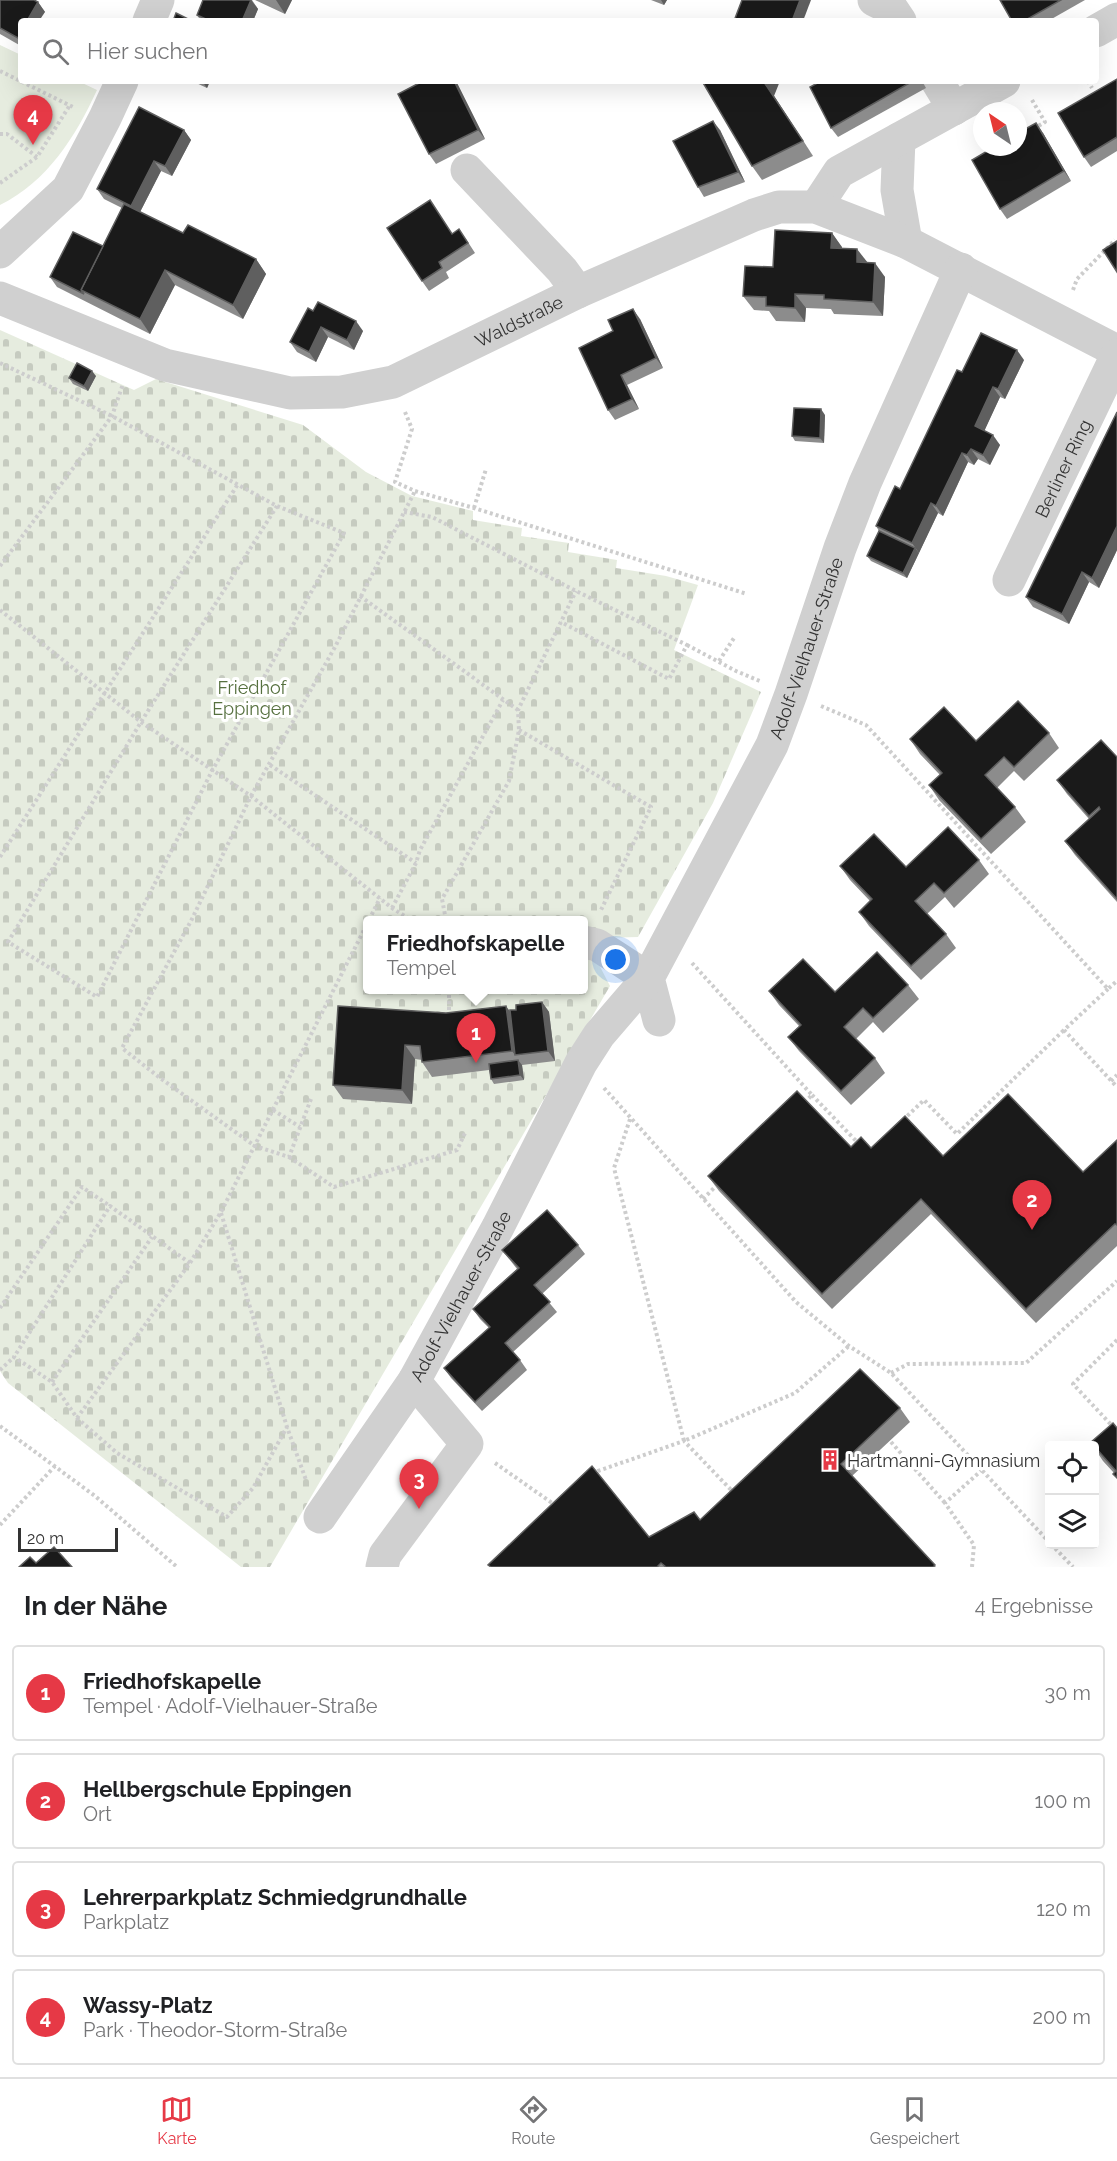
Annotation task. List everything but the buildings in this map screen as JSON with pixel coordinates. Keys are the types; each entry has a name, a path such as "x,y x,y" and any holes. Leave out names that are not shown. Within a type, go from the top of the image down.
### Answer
{"street":[{"path":"150,18 158,0"},
{"path":"874,0 892,9 898,18"},
{"path":"1099,29 1117,19"},
{"path":"0,252 68,189 121,84"},
{"path":"939,84 954,109"},
{"path":"816,207 839,172 954,109 1016,88"},
{"path":"899,139 897,190 906,242"},
{"path":"467,170 562,270 578,292"},
{"name":"Waldstraße","path":"0,298 165,366 290,393 342,392 393,382 578,292 754,215 779,207 816,207"},
{"name":"Berliner Ring","path":"816,207 906,242 1117,353 1009,580"},
{"name":"Adolf-Vielhauer-Straße","path":"320,1517 414,1381 498,1227 582,1063 599,1035 648,978 772,745 840,548 865,483 961,269"},
{"path":"590,931 597,945 648,978 659,1020"},
{"path":"382,1567 385,1555 467,1444 414,1381"}],"path":[{"path":"0,71 18,80"},
{"path":"27,84 70,105 105,118"},
{"path":"1090,84 1092,88"},
{"path":"1016,88 1045,122 1030,130"},
{"path":"0,183 37,157 70,105"},
{"path":"0,134 7,134 37,157"},
{"path":"1061,322 1077,279 1115,240"},
{"path":"0,363 112,416 276,506 344,533 212,771 97,997 8,942 141,722 276,506"},
{"path":"0,566 112,416"},
{"path":"412,429 395,482 415,491 747,594"},
{"path":"474,508 486,469"},
{"path":"0,857 238,484"},
{"path":"415,491 335,647 251,796 192,919 122,1048 255,1146 289,1157 333,1187 457,1150 465,1133"},
{"path":"404,512 432,517 736,671 866,724 1108,989"},
{"path":"445,916 442,899 509,781 519,730 518,710 576,591"},
{"path":"360,596 518,710"},
{"path":"0,610 141,722 251,796 404,916"},
{"path":"561,622 669,679 687,645"},
{"path":"719,661 734,638"},
{"path":"392,908 416,863 420,850 503,700"},
{"path":"519,730 651,807 590,931"},
{"path":"270,765 416,863"},
{"path":"371,916 380,898"},
{"path":"77,1418 190,1263 221,1212 363,931"},
{"path":"669,938 812,1095 861,1145"},
{"path":"900,1123 924,1100 957,1134 1117,981"},
{"path":"449,994 449,1018"},
{"path":"1064,1030 1117,1088"},
{"path":"582,1063 796,1302 849,1346 891,1373 1045,1539"},
{"path":"1111,1081 1117,1075"},
{"path":"795,1111 812,1095"},
{"path":"289,1157 311,1100"},
{"path":"273,1110 300,1127"},
{"path":"631,1118 614,1168 684,1441 736,1495"},
{"path":"703,1198 720,1183"},
{"path":"0,1308 82,1187 190,1263"},
{"path":"0,1370 14,1357 110,1206"},
{"path":"221,1212 287,1427 320,1517"},
{"path":"52,1382 152,1237"},
{"path":"891,1373 908,1364 1026,1364 1117,1281"},
{"path":"1117,1340 1073,1384 1117,1431"},
{"path":"590,1478 598,1471 684,1441 795,1394 849,1346"},
{"path":"14,1357 52,1382 77,1418 117,1453 227,1517 253,1488 287,1427"},
{"path":"0,1426 95,1496 177,1567"},
{"path":"891,1442 945,1503 974,1545 972,1567"},
{"path":"467,1444 557,1506 549,1514"},
{"path":"0,1525 55,1466"},
{"path":"945,1503 981,1471"},
{"path":"1055,1549 1073,1567"}],"green space":[{"path":"0,45 18,54 18,84 84,84 97,90 80,124 46,171 32,184 0,205"},
{"name":"Friedhof Eppingen","path":"0,330 134,390 156,379 303,425 366,472 412,496 473,511 473,520 522,528 521,536 569,543 568,552 617,560 616,568 666,576 698,585 674,650 761,692 713,803 638,937 600,938 593,953 610,986 270,1567 241,1567 8,1383 0,1371"}],"place":[{"name":"Wassy-Platz","path":"33,145"},
{"name":"Friedhofskapelle","path":"476,1063"},
{"name":"Hellbergschule Eppingen","path":"1032,1230"},
{"name":"Hartmanni-Gymnasium","path":"830,1460"},
{"name":"Lehrerparkplatz Schmiedgrundhalle","path":"419,1509"}]}
